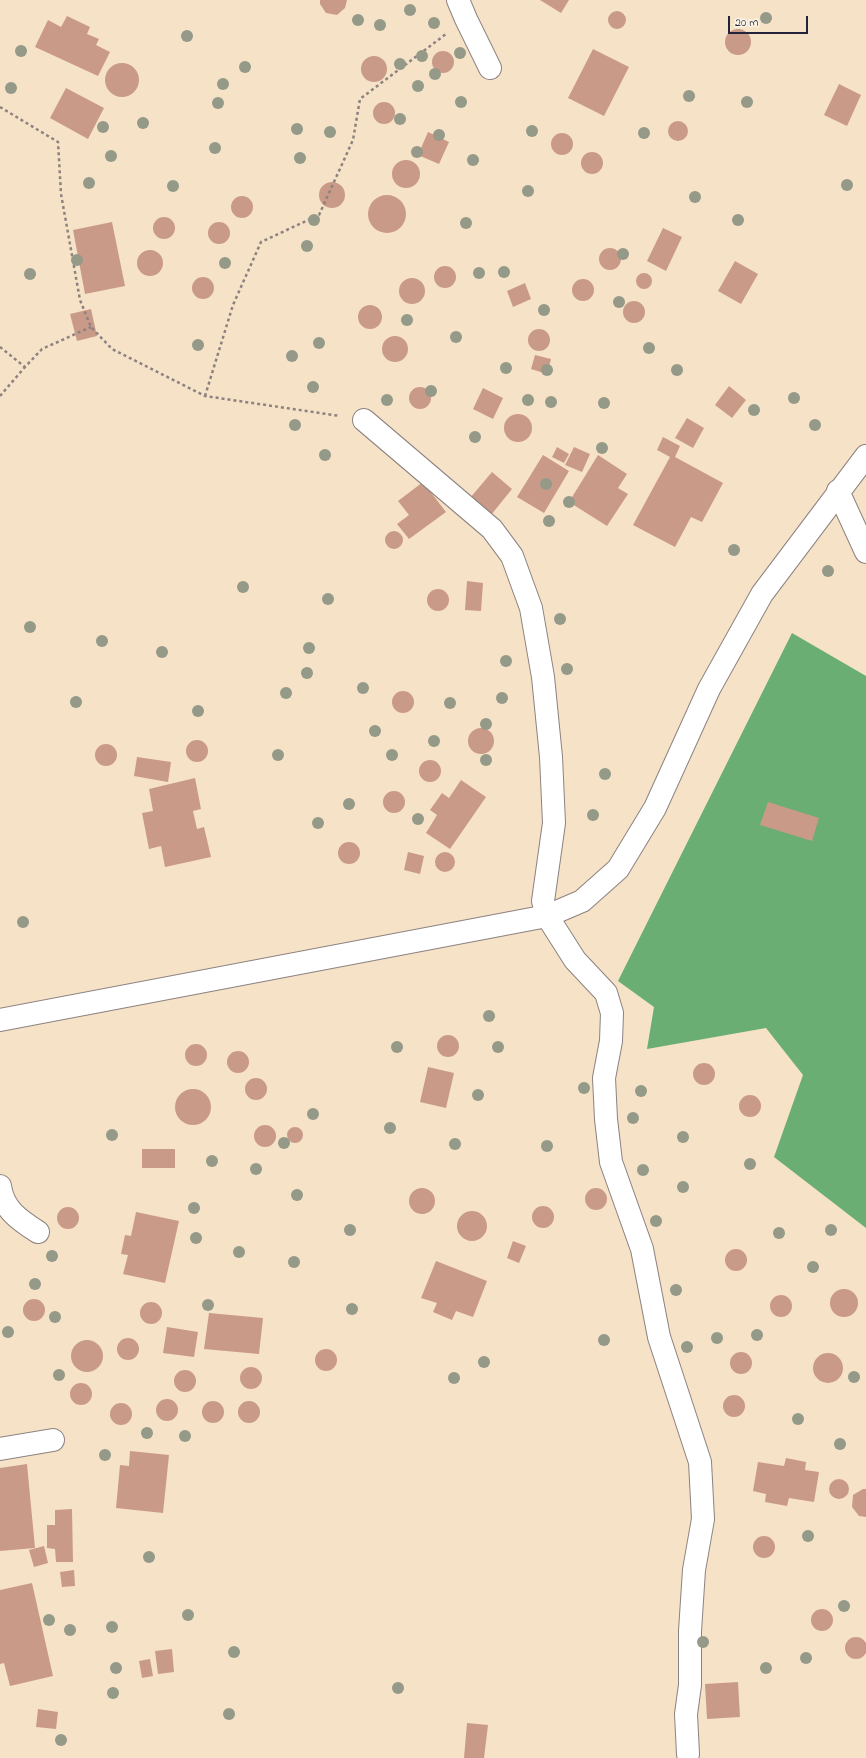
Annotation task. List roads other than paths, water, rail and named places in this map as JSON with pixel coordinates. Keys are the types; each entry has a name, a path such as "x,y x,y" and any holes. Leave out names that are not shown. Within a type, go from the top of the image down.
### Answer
{"street":[{"path":"462,10 490,68"},
{"path":"364,420 492,529 512,556 531,608 543,684 551,757 554,823 542,901 547,916 575,960 606,993 612,1013 610,1041 604,1078 606,1119 612,1162 642,1249 659,1337 700,1462 703,1519 694,1578 690,1685 686,1714 688,1754"},
{"path":"0,1020 547,916 582,901 618,869 655,808 709,689 762,594 838,491 866,456"},
{"path":"838,491 866,552"},
{"path":"0,1186 6,1206 17,1218 38,1232"},
{"path":"0,1449 53,1440"}]}
